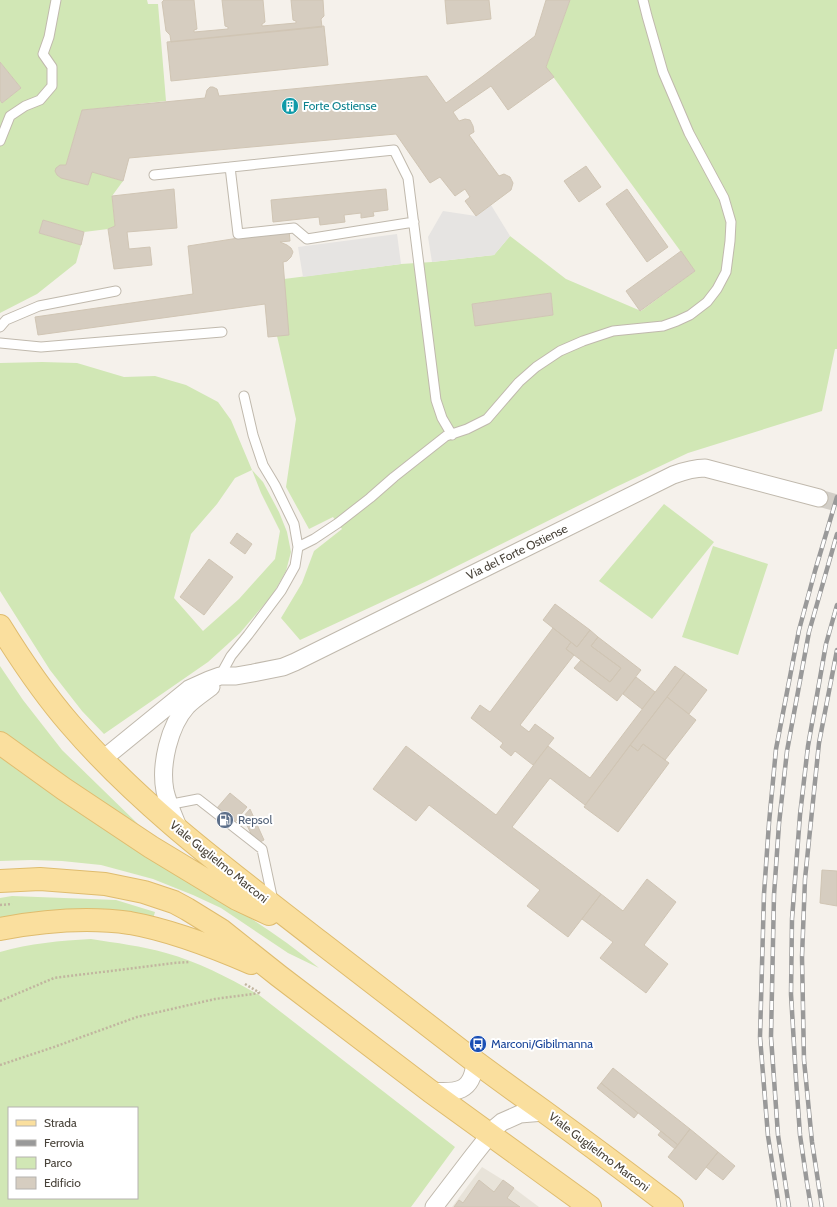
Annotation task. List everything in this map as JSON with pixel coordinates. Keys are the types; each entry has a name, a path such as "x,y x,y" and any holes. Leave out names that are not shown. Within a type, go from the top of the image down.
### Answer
{"main road":[{"name":"Viale Guglielmo Marconi","path":"0,626 51,701 72,726 103,759 161,806 180,832 208,856 475,1061 672,1207"},
{"path":"0,743 64,789 163,855 238,899 306,931"},
{"path":"0,880 40,878 105,884 132,889 174,902 212,924 430,1090 590,1207"},
{"path":"0,930 36,923 82,920 131,924 166,932 207,945 279,976"}],"street":[{"name":"Via del Forte Ostiense","path":"103,759 189,689 220,676 236,676 253,673 283,667 295,662 685,470 705,468 819,498"},
{"path":"161,806 164,764 172,731 186,707 210,687 220,676"},
{"path":"430,1090 448,1092 461,1089 471,1079 475,1061"},
{"name":"Viale Guglielmo Marconi","path":"434,1207 502,1122 520,1114 544,1112"}],"lane":[{"path":"0,141 10,116 24,106 40,100 52,86 52,67 43,54 49,37 56,0"},
{"path":"298,547 314,539 338,523 446,436 467,430 487,419 525,377 536,367 560,351 583,341 613,331 663,326 677,322 690,316 707,302 718,289 726,272 730,241 730,222 724,198 689,133 663,72 643,0"},
{"path":"154,175 394,150 408,178 436,400 442,418 452,434"},
{"path":"230,167 238,234 294,228 308,238 414,222"},
{"path":"0,327 6,320 40,306 116,291"},
{"path":"0,343 41,347 222,332"},
{"path":"220,676 231,656 281,591 295,566 298,547 294,524 275,485 263,465 253,435 244,396"},
{"path":"161,806 198,799 262,849 274,907"}],"path":[{"path":"0,1001 54,978 192,962"},
{"path":"0,1065 136,1017 215,999 260,993 240,982"}],"shaded area":[{"path":"491,205 510,236 494,255 432,262 428,237 443,211 476,216"},
{"path":"397,234 401,264 303,277 298,247"},
{"path":"482,1167 503,1180 539,1207 452,1207"}],"green space":[{"path":"0,0 147,0 148,4 158,4 166,101 82,110 66,165 60,165 88,185 92,172 123,181 112,196 115,226 108,229 84,232 43,220 39,233 81,245 76,263 37,294 0,313 0,100 2,103 21,88 0,62"},
{"path":"570,0 837,0 837,349 835,349 822,411 688,453 427,581 300,640 281,618 302,583 314,551 342,529 333,517 309,529 286,487 296,419 277,336 284,279 401,264 494,255 510,236 566,279 641,311 695,271 546,67","holes":["551,293 553,315 475,325 472,304"]},
{"path":"0,363 77,363 124,377 155,376 186,385 218,402 231,420 252,470 263,482 279,512 287,532 291,552 286,571 273,594 240,633 208,662 104,734 82,711 50,670 0,591","holes":["252,470 261,493 280,531 275,559 239,599 203,631 174,598 191,534 217,504 235,478"]},
{"path":"664,504 714,542 652,619 599,581"},
{"path":"713,546 768,564 738,655 682,637"},
{"path":"0,666 23,700 62,750 138,824 81,789 0,733"},
{"path":"0,757 101,826 267,929 319,968 288,953 221,908 153,879 101,865 62,861 0,861"},
{"path":"12,896 116,900 155,912 153,919 0,921 0,898"},
{"path":"91,939 138,947 178,957 225,977 259,995 455,1147 411,1207 0,1207 0,952 34,944"}],"building":[{"path":"164,0 194,0 197,29 194,30 194,32 228,29 228,27 225,26 222,0 263,0 265,22 262,26 296,23 296,21 293,20 291,0 323,0 324,16 321,19 322,27 171,42 170,35 166,31 162,2"},
{"path":"445,0 489,0 491,19 447,24"},
{"name":"Forte Ostiense","path":"546,0 570,0 546,67 554,77 508,110 491,86 453,112 459,121 465,119 470,120 474,132 469,135 499,176 504,174 510,177 513,183 511,190 476,216 465,201 470,197 465,189 455,196 440,177 430,183 396,134 129,158 123,181 92,172 88,185 61,178 55,171 60,165 66,165 82,110 205,98 207,90 210,87 217,89 219,96 427,76 446,103 535,36"},
{"path":"324,26 328,65 171,81 167,42"},
{"path":"0,62 21,88 2,103 0,100"},
{"path":"586,166 601,187 579,202 564,181"},
{"path":"174,189 177,228 127,232 129,249 150,247 152,265 114,269 108,229 115,226 112,196"},
{"path":"386,189 388,210 373,212 374,216 361,218 361,213 344,215 345,222 320,225 319,217 273,222 271,200"},
{"path":"627,189 668,247 647,262 606,204"},
{"path":"43,220 84,232 81,245 39,233"},
{"path":"289,230 290,241 280,242 291,248 293,252 287,261 283,262 289,335 268,337 265,304 38,335 35,317 193,294 188,246"},
{"path":"681,251 695,271 640,311 626,291"},
{"path":"551,293 553,315 475,326 472,304"},
{"path":"237,533 252,544 245,554 230,543"},
{"path":"209,559 233,577 204,615 180,597"},
{"path":"555,604 590,630 577,647 543,620"},
{"path":"553,628 571,642 566,649 574,655 520,725 529,732 535,724 554,738 533,765 515,751 511,756 500,747 503,743 471,718 480,705 490,712"},
{"path":"590,630 598,637 591,646 621,668 610,682 566,649 571,642 577,647"},
{"path":"598,637 641,670 617,701 574,668 581,660 610,682 621,668 591,646"},
{"path":"675,666 685,673 585,805 550,778 512,827 601,894 568,937 527,906 540,890 429,805 416,821 373,789 406,746 496,815 548,746 590,778"},
{"path":"685,673 707,690 689,714 667,697"},
{"path":"636,677 655,692 642,709 623,694"},
{"path":"667,697 696,720 665,760 643,744 638,751 630,745"},
{"path":"643,744 669,763 618,832 584,807 630,745 638,751"},
{"path":"230,793 247,807 235,822 217,808"},
{"path":"250,809 264,840 256,844 243,817"},
{"path":"822,870 837,871 837,906 820,903"},
{"path":"647,879 676,902 644,945 668,964 646,993 600,958 613,942 582,919 601,894 623,911"},
{"path":"613,1068 690,1129 678,1145 601,1083"},
{"path":"601,1083 638,1113 634,1118 597,1088"},
{"path":"690,1129 718,1152 696,1180 668,1157"},
{"path":"661,1131 678,1145 675,1149 658,1135"},
{"path":"718,1152 735,1166 723,1180 706,1167"},
{"path":"479,1180 494,1192 503,1180 514,1188 507,1198 520,1207 454,1207 459,1200 463,1203"}],"tunnel":[{"path":"819,498 837,503"}],"railway":[{"path":"779,1207 768,1136 760,1037 764,894 769,823 776,749 799,630 837,497"},
{"path":"789,1207 778,1135 771,1037 774,895 779,824 787,751 809,632 837,534"},
{"path":"811,1207 800,1135 796,1079 791,994 792,919 800,815 808,746 826,644 837,605"},
{"path":"822,1207 812,1142 804,1060 802,957 805,879 819,743 837,650"}],"place":[{"name":"Forte Ostiense","path":"290,106"},
{"name":"Repsol","path":"225,820"},
{"name":"Marconi/Gibilmanna","path":"478,1044"}]}
